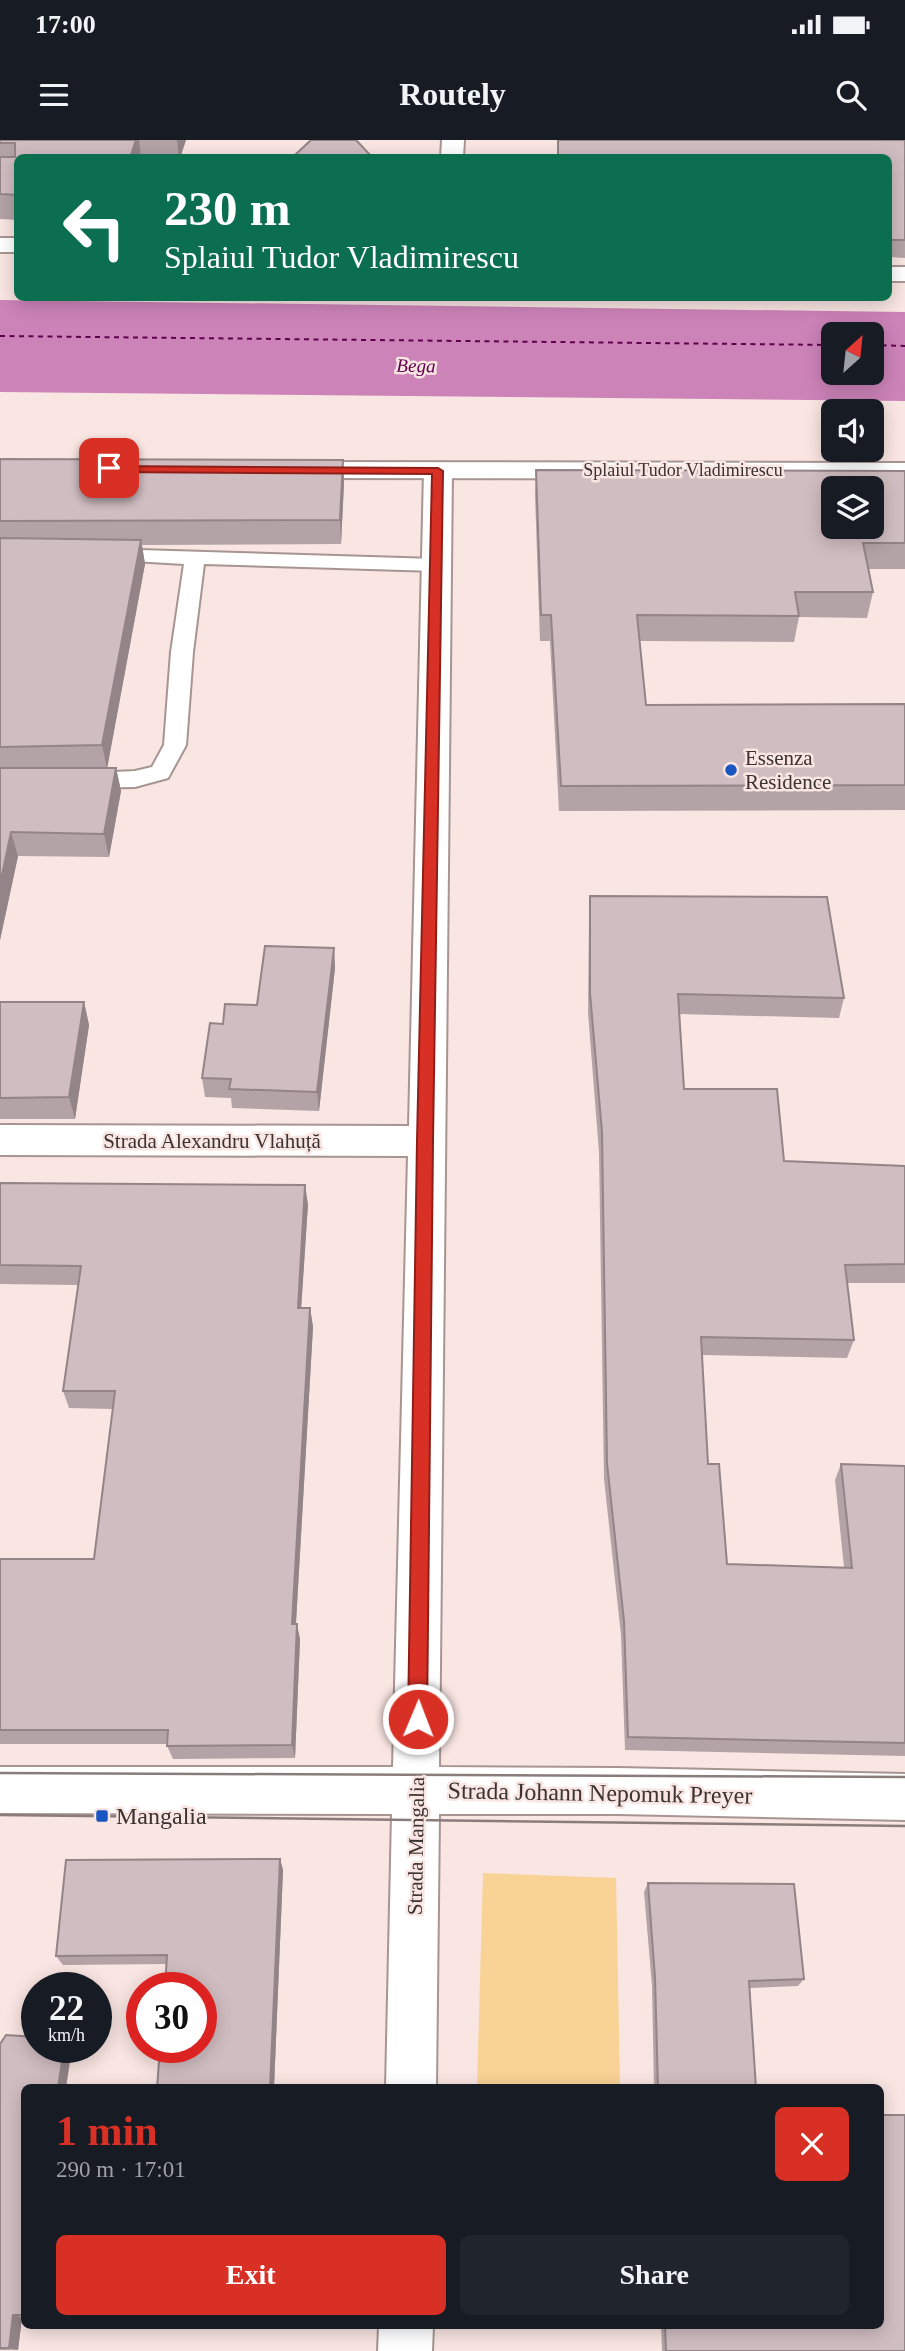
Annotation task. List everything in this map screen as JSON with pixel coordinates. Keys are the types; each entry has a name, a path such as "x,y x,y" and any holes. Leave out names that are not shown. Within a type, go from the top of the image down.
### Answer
{"street":[{"name":"Splaiul Tudor Vladimirescu","path":"274,470 905,471"},
{"name":"Strada Mangalia","path":"411,2084 438,471"},
{"name":"Strada Alexandru Vlahuță","path":"0,1140 425,1141"},
{"name":"Strada Johann Nepomuk Preyer","path":"0,1790 417,1791 905,1797"},
{"path":"405,2351 406,2329"}],"lane":[{"path":"83,554 436,565"},
{"path":"54,780 135,779 160,772 175,745 182,652 195,556"}],"shaded area":[{"path":"483,1873 616,1878 620,2084 477,2084"}],"water":[{"name":"Bega","path":"0,300 905,312 905,401 0,392"}],"building":[{"path":"0,140 136,140 131,154 15,154 15,143 0,143"},
{"path":"311,140 356,140 369,154 296,154"},
{"path":"558,140 905,140 905,240 892,240 892,154 558,154"},
{"path":"0,157 14,157 14,195 0,194"},
{"path":"0,459 343,460 340,520 0,521"},
{"path":"536,470 905,471 905,543 863,543 873,592 795,592 799,616 637,615 646,705 905,704 905,785 561,786 551,615 541,615"},
{"path":"0,538 141,540 102,745 0,747"},
{"path":"0,768 116,768 104,834 11,832 0,885"},
{"path":"590,896 827,897 844,998 678,994 684,1089 777,1089 784,1161 905,1166 905,1264 845,1265 854,1340 701,1337 708,1464 719,1464 727,1564 852,1568 841,1464 905,1466 905,1743 628,1737 624,1621 607,1463 602,1132 590,993"},
{"path":"265,946 334,948 317,1092 229,1089 231,1079 202,1078 210,1023 223,1024 225,1004 257,1005"},
{"path":"0,1002 84,1002 69,1097 0,1098"},
{"path":"0,1183 305,1185 298,1308 310,1308 292,1624 297,1624 292,1745 167,1746 168,1730 0,1730 0,1559 94,1559 115,1391 63,1391 81,1266 0,1265"},
{"path":"280,1859 270,2084 157,2084 159,2063 217,2063 217,1972 166,1972 167,1955 56,1956 66,1860"},
{"path":"648,1883 794,1884 804,1979 749,1981 756,2084 658,2084 655,1978"},
{"path":"6,2035 21,2036 21,2063 62,2063 59,2084 21,2084 21,2315 13,2315 9,2348 0,2348 0,2044"},
{"path":"884,2115 905,2115 905,2351 666,2351 665,2329 884,2329"}],"ferry route":[{"path":"0,336 821,345"},
{"path":"884,345 905,346"}],"tram line":[{"path":"0,1773 905,1777"},
{"path":"0,1815 905,1826"}],"place":[{"name":"Essenza Residence","path":"731,770"},
{"name":"Mangalia","path":"102,1816"}],"route":[{"path":"109,468 438,471 430,819 418,1719"}]}
